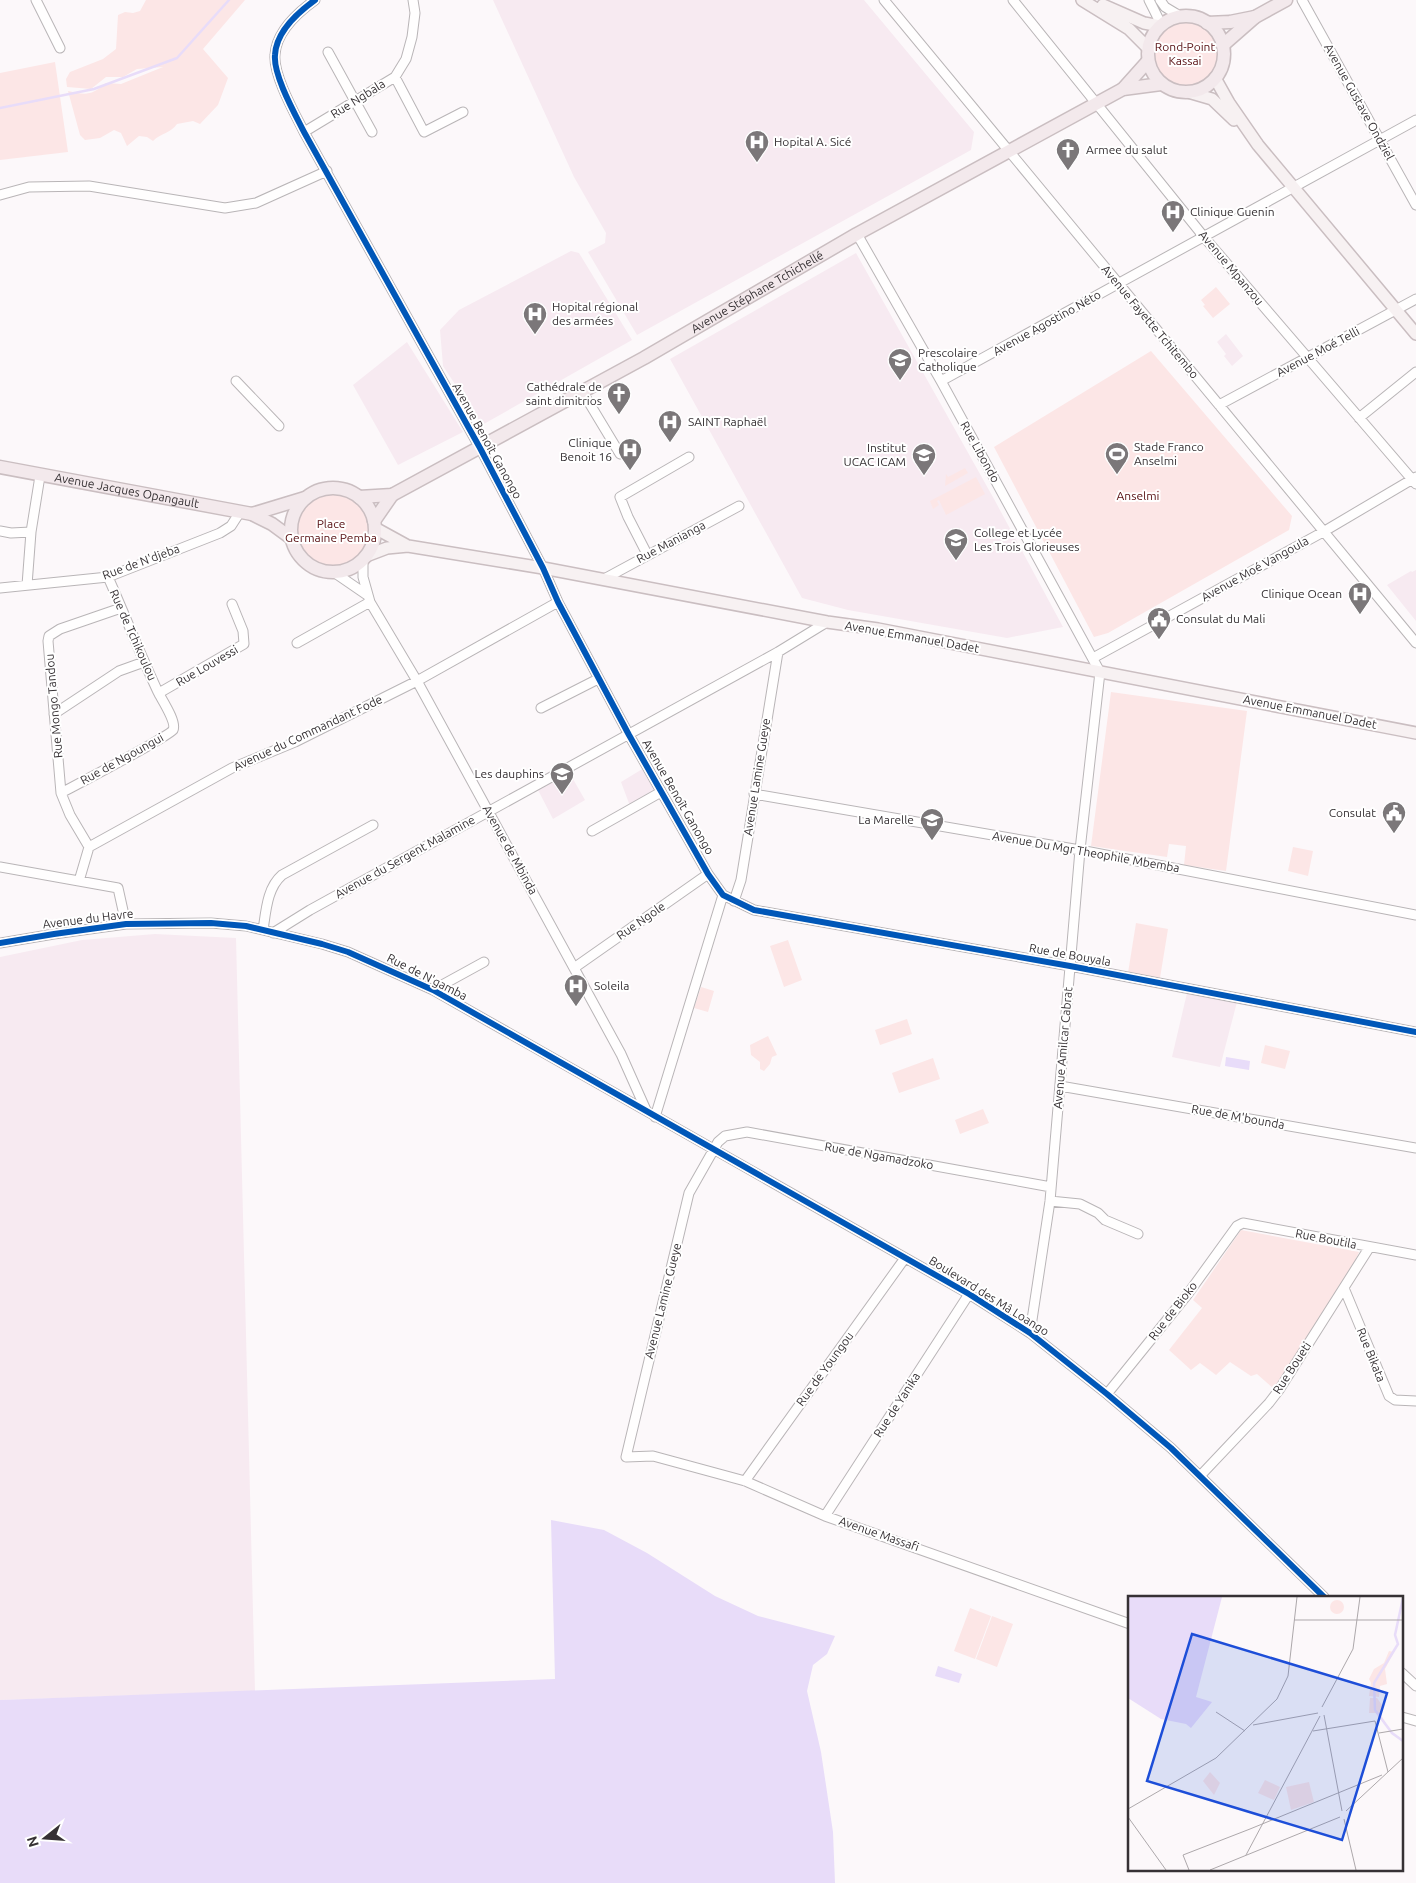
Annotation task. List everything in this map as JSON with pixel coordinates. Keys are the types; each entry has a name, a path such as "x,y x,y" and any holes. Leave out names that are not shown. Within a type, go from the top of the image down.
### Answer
{"highway":[{"path":"1223,45 1255,17 1286,0"},
{"path":"1207,23 1223,45 1223,63 1215,78 1208,85 1188,92 1169,89 1161,84 1155,77 1148,54 1152,36 1161,25 1170,19 1180,16 1190,16 1207,23 1230,22 1255,17"},
{"name":"Avenue Stéphane Tchichellé","path":"1123,90 1148,54"},
{"name":"Avenue Stéphane Tchichellé","path":"359,497 392,495 644,358 857,234 1123,90 1161,84"},
{"name":"Avenue Jacques Opangault","path":"0,467 246,513"},
{"path":"332,488 346,490 359,497 368,508 374,525 371,547 365,558 345,571 335,573 320,571 307,564 296,552 291,538 291,523 296,509 306,498 318,490 332,488"},
{"name":"Avenue Stéphane Tchichellé","path":"374,525 392,495"},
{"path":"246,513 306,498"},
{"path":"246,513 272,524 291,538"}],"main road":[{"path":"1082,0 1128,29 1148,54"},
{"path":"1094,0 1129,18 1144,23 1161,25"},
{"path":"1215,78 1229,103 1258,145 1416,334"},
{"path":"1188,92 1212,99 1258,145"},
{"name":"Avenue Emmanuel Dadet","path":"374,525 408,546"},
{"name":"Avenue Emmanuel Dadet","path":"365,558 388,548 408,546 542,568 827,622 878,629 1416,733"}],"street":[{"path":"36,0 60,48"},
{"path":"280,36 285,21 305,0"},
{"name":"Avenue Benoît Ganongo","path":"315,0 294,16 280,36 274,56 277,68 304,132 327,171 417,339 480,448 598,678 708,874 723,894"},
{"name":"Rue Ngbala","path":"304,132 395,77 406,59 412,37 415,13 413,0"},
{"name":"Avenue Fayette Tchitembo","path":"884,0 1416,643"},
{"name":"Avenue Mpanzou","path":"1013,0 1204,236 1307,358 1415,480"},
{"path":"1149,0 1161,25"},
{"path":"1160,0 1165,7 1180,16"},
{"name":"Avenue Gustave Ondziel","path":"1302,0 1416,205"},
{"path":"328,52 372,132"},
{"path":"395,77 424,132 463,112"},
{"name":"Avenue Agostino Néto","path":"941,381 1416,120"},
{"path":"0,195 28,187 89,186 226,208 256,203 327,171"},
{"name":"Rue Libondo","path":"857,234 941,381 1100,672"},
{"name":"Avenue Moé Telli","path":"1219,405 1416,299"},
{"path":"1360,418 1416,372"},
{"path":"236,381 278,426"},
{"path":"582,391 620,454"},
{"path":"647,554 620,497 689,456"},
{"path":"26,585 31,532 40,476"},
{"name":"Avenue Moé Vangoula","path":"1093,658 1415,480"},
{"name":"Rue Manianga","path":"604,580 647,554 739,506"},
{"name":"Rue de N'djeba","path":"0,588 108,577 220,533 246,513"},
{"path":"0,531 31,532"},
{"name":"Avenue de Mbinda","path":"365,558 368,598"},
{"name":"Avenue de Mbinda","path":"335,573 368,598 417,681 621,1054 646,1110"},
{"name":"Rue de Tchikoulou","path":"108,577 159,693"},
{"path":"297,643 368,598"},
{"name":"Avenue du Commandant Fode","path":"89,847 232,768 295,742 417,681 558,602"},
{"name":"Rue Louvessi","path":"159,693 244,644 243,632 232,604"},
{"name":"Rue Mongo Tandou","path":"89,847 70,815 60,793 49,636 60,629 121,608"},
{"name":"Avenue du Sergent Malamine","path":"273,933 310,910 778,652 827,622"},
{"name":"Avenue Lamine Gueye","path":"734,901 740,880 778,652"},
{"path":"54,714 118,671 144,662"},
{"name":"Avenue Amilcar Cabrat","path":"1030,1333 1050,1201 1080,850 1100,672"},
{"path":"541,708 598,678"},
{"name":"Rue de Ngoungui","path":"60,793 172,731 174,723 159,693"},
{"path":"592,831 662,792"},
{"name":"Avenue Du Mgr Theophile Mbemba","path":"754,794 1080,850 1416,915"},
{"path":"263,930 268,900 276,881 282,875 372,825"},
{"path":"79,881 89,847"},
{"path":"0,867 118,888 126,924"},
{"name":"Rue Ngole","path":"574,968 708,874"},
{"path":"655,1117 723,894"},
{"name":"Rue de Bouyala","path":"723,894 754,910 1070,966 1416,1032"},
{"name":"Rue de N'gamba","path":"178,924 211,923 246,926 348,952 433,990 547,1056 646,1110"},
{"name":"Avenue du Havre","path":"0,943 126,924 178,924"},
{"path":"433,990 484,962"},
{"name":"Rue de M'bounda","path":"1060,1086 1416,1148"},
{"name":"Boulevard des Mâ Loango","path":"646,1110 655,1117 969,1294 1030,1333 1171,1448 1323,1596"},
{"name":"Rue de Ngamadzoko","path":"712,1149 725,1136 747,1132 1051,1187"},
{"name":"Avenue Lamine Gueye","path":"626,1457 690,1193 712,1149"},
{"path":"1050,1201 1080,1204 1098,1212 1105,1220 1138,1234"},
{"name":"Rue Boutila","path":"1236,1226 1242,1223 1369,1248 1416,1255"},
{"name":"Rue de Bioko","path":"1107,1394 1187,1295 1236,1226"},
{"name":"Rue Boueti","path":"1200,1476 1268,1403 1369,1248"},
{"name":"Rue de Youngou","path":"746,1481 905,1258"},
{"name":"Rue Bikata","path":"1344,1288 1389,1396 1395,1400 1416,1401"},
{"name":"Rue de Yanika","path":"825,1516 969,1294"},
{"name":"Avenue Massafi","path":"626,1457 653,1456 746,1481 825,1516 1128,1623"},
{"path":"1404,1675 1416,1686"}],"shaded area":[{"name":"Hopital A. Sicé","path":"493,0 864,0 974,132 971,150 637,335 588,252 605,243 606,233 574,177"},
{"name":"Hopital régional des armées","path":"571,251 579,253 632,340 482,425 443,366 440,330 459,310"},
{"path":"856,253 994,499 1063,627 1007,638 848,610 802,598 670,359"},
{"path":"1226,334 1243,356 1232,366 1217,342"},
{"path":"407,342 463,432 398,465 353,385"},
{"path":"1416,570 1416,621 1387,585"},
{"path":"644,768 659,792 630,806 621,782"},
{"name":"Les dauphins","path":"569,772 585,800 553,819 538,790"},
{"path":"155,934 236,938 255,1691 0,1700 0,957 82,940"},
{"path":"1187,993 1237,1002 1220,1067 1172,1057"},
{"path":"1226,1057 1250,1061 1249,1070 1225,1066"},
{"path":"551,1520 604,1530 647,1553 715,1596 758,1616 835,1636 827,1654 813,1665 807,1691 821,1752 833,1832 835,1883 0,1883 0,1700 555,1679"},
{"path":"938,1666 962,1674 959,1683 935,1676"}],"green space":[{"path":"146,0 245,0 203,49 228,78 218,105 200,124 193,121 177,124 153,141 147,137 139,136 127,146 121,133 114,130 100,138 85,140 80,135 68,91 79,93 92,92 106,83 121,84 163,67 137,69 123,77 106,77 91,89 67,87 66,79 70,72 103,59 116,49 118,15 125,12 133,13 140,11"},
{"name":"Rond-Point Kassai","path":"1192,20 1204,26 1213,35 1219,47 1217,67 1209,78 1192,88 1178,88 1161,78 1153,67 1151,47 1161,30 1172,22"},
{"path":"55,62 68,152 0,160 0,73"},
{"path":"1216,287 1230,304 1213,318 1203,306 1205,305 1201,300"},
{"name":"Anselmi","path":"1151,351 1292,516 1289,530 1108,633 1094,637 994,447"},
{"path":"965,468 968,473 945,486 946,474 948,477"},
{"path":"976,477 985,494 946,515 939,500 937,501 939,505 933,509 930,501"},
{"name":"Place Germaine Pemba","path":"331,493 345,496 358,504 366,517 369,531 366,545 358,558 345,566 331,569 317,566 304,558 296,545 293,531 296,517 304,504 317,496"},
{"path":"1111,692 1247,711 1226,871 1184,865 1186,846 1169,844 1167,857 1091,846"},
{"path":"1293,847 1313,851 1308,876 1288,871"},
{"path":"1136,923 1168,929 1160,978 1128,973"},
{"path":"788,940 802,980 784,987 770,946"},
{"path":"701,987 714,991 708,1012 694,1008"},
{"path":"907,1019 912,1034 880,1045 875,1030"},
{"path":"768,1036 777,1055 772,1057 770,1064 764,1071 760,1069 760,1062 751,1055 750,1045"},
{"path":"1265,1045 1290,1051 1285,1069 1261,1063"},
{"path":"933,1058 940,1079 899,1093 892,1073"},
{"path":"983,1109 989,1123 960,1134 955,1120"},
{"path":"1241,1230 1359,1252 1341,1292 1274,1389 1257,1374 1251,1376 1230,1362 1216,1375 1200,1363 1191,1370 1169,1350 1202,1308 1193,1300"},
{"path":"970,1608 991,1616 975,1659 954,1651"},
{"path":"992,1616 1013,1624 997,1667 976,1659"}],"waterway":[{"path":"0,108 94,89 177,58 229,0"}],"cycle path":[{"path":"315,0 301,11 283,31 276,47 275,63 285,94 304,132 480,448 543,568 558,602 629,735 708,874 723,895 754,910 1070,966 1416,1032"},
{"path":"0,943 126,924 211,923 246,926 348,952 433,990 969,1294 1030,1333 1171,1448 1323,1596"}],"place":[{"name":"Hopital A. Sicé","path":"757,163"},
{"name":"Armee du salut","path":"1068,171"},
{"name":"Clinique Guenin","path":"1173,233"},
{"name":"Hopital régional des armées","path":"535,335"},
{"name":"Prescolaire Catholique","path":"900,381"},
{"name":"Cathédrale de saint dimitrios","path":"619,415"},
{"name":"SAINT Raphaël","path":"670,443"},
{"name":"Clinique Benoit 16","path":"630,471"},
{"name":"Stade Franco Anselmi","path":"1117,475"},
{"name":"Institut UCAC ICAM","path":"924,476"},
{"name":"College et Lycée Les Trois Glorieuses","path":"956,561"},
{"name":"Clinique Ocean","path":"1360,615"},
{"name":"Consulat du Mali","path":"1159,640"},
{"name":"Les dauphins","path":"562,795"},
{"name":"Consulat","path":"1394,834"},
{"name":"La Marelle","path":"932,841"},
{"name":"Soleila","path":"576,1007"}]}
